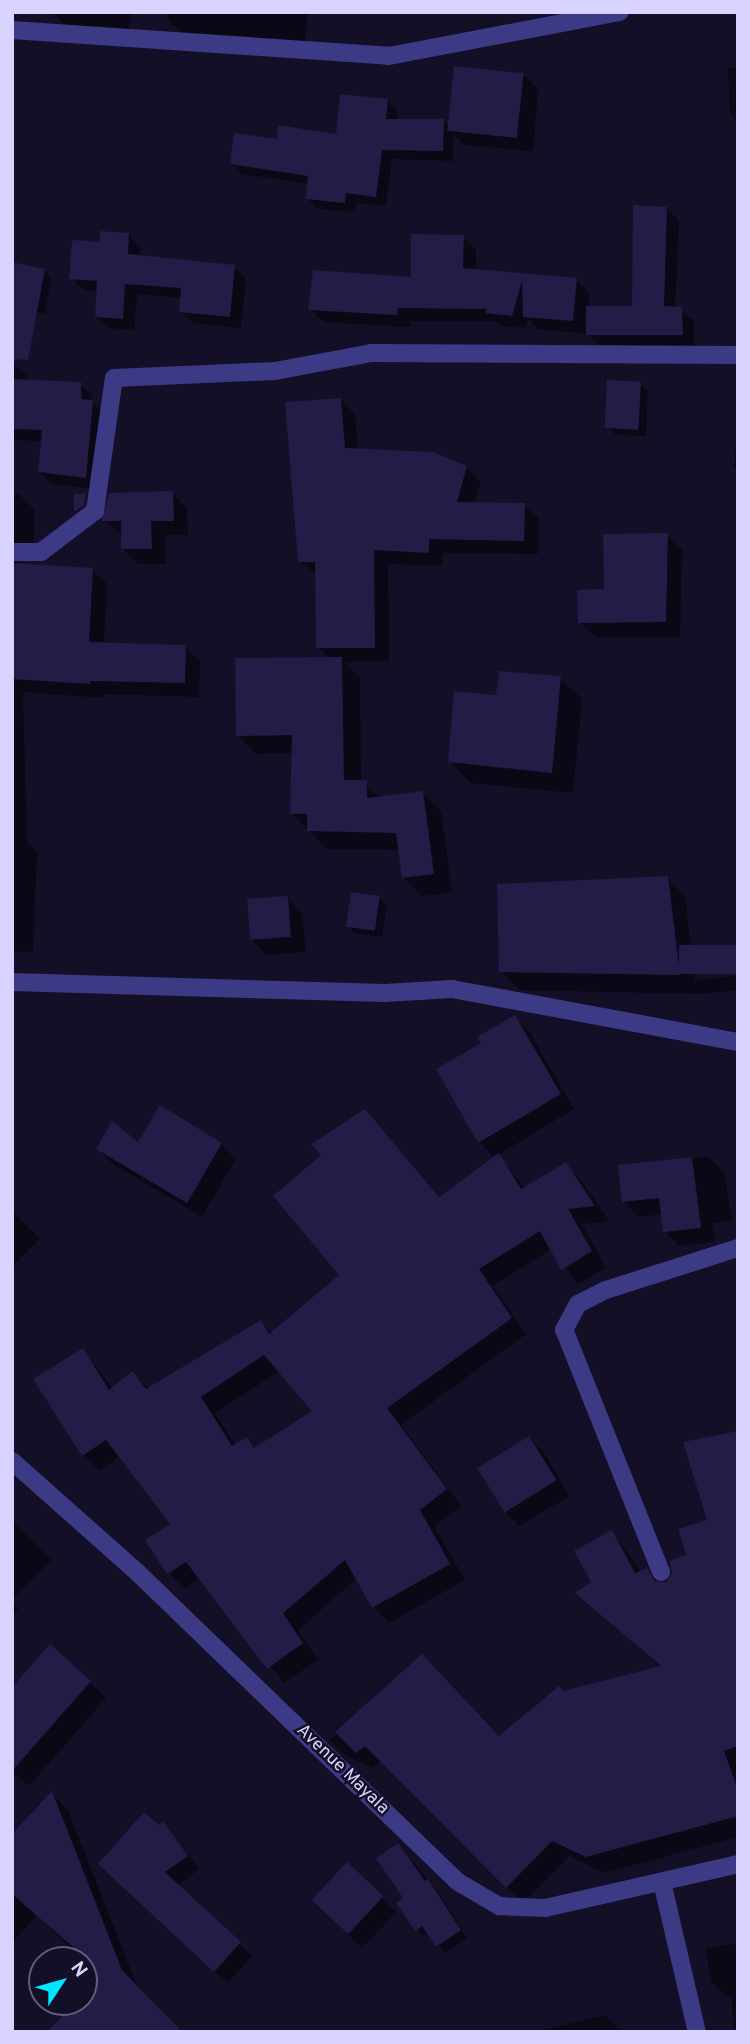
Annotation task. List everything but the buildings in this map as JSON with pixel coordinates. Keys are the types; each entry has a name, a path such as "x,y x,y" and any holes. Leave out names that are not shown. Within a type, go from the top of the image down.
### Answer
{"street":[{"path":"12,30 388,56 620,12"},
{"path":"12,552 41,552 95,510 114,379 275,371 371,354 738,355"},
{"path":"12,982 385,993 452,989 738,1042"},
{"path":"661,1572 564,1330 578,1304 606,1290 738,1248"},
{"name":"Avenue Mayala","path":"12,1461 138,1573 458,1882 499,1906 545,1908 738,1864"},
{"path":"662,1882 697,2032"}]}
